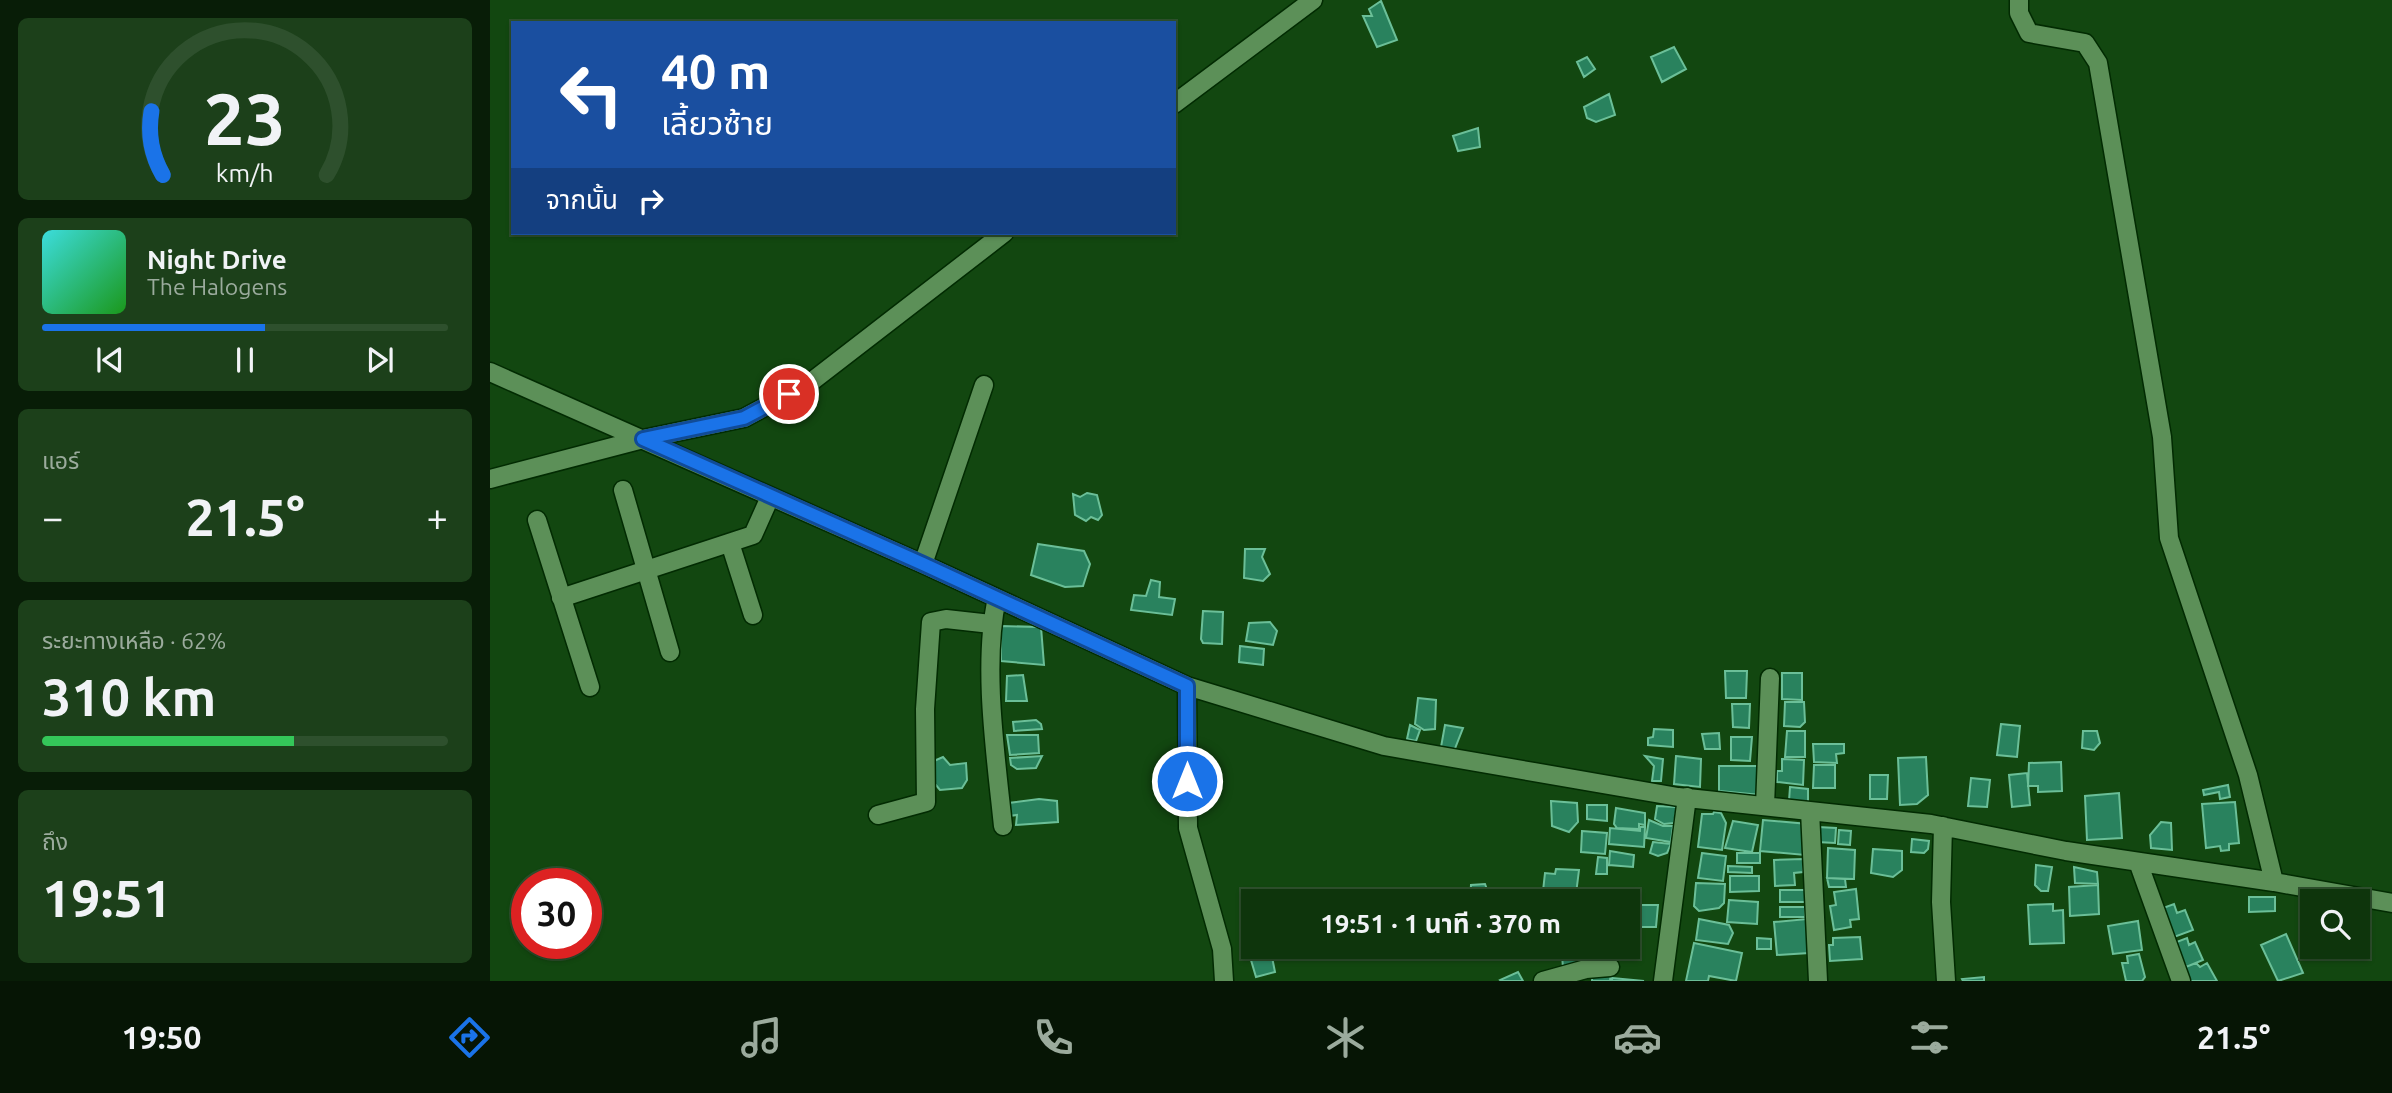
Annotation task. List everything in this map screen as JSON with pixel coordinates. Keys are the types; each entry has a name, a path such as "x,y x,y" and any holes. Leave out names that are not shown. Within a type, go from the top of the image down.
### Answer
{"street":[{"path":"1176,102 1312,0"},
{"path":"2019,0 2019,13 2029,33 2085,43 2098,63 2162,437 2169,538 2248,775 2274,882"},
{"path":"490,479 643,439 744,418 811,382 1001,235"},
{"path":"490,372 923,564 1187,686 1384,746 1687,797 1943,826 2138,862 2392,903"},
{"path":"923,564 984,385"},
{"path":"623,490 644,571 670,652"},
{"path":"561,598 753,535 770,497"},
{"path":"537,520 590,687"},
{"path":"730,544 754,615"},
{"path":"997,598 991,624 997,763 1003,826"},
{"path":"878,815 926,802 925,709 931,622 946,619 991,624"},
{"path":"1765,806 1770,678"},
{"path":"1187,686 1188,828 1222,948 1224,981"},
{"path":"1663,981 1687,797"},
{"path":"1810,811 1818,981"},
{"path":"1943,826 1941,914 1946,981"},
{"path":"2138,862 2181,981"},
{"path":"1543,981 1586,969 1610,967"}],"building":[{"path":"1381,1 1397,40 1377,47 1363,16 1372,16 1369,9"},
{"path":"1674,47 1686,69 1662,82 1651,57"},
{"path":"1587,57 1595,69 1584,77 1577,62"},
{"path":"1609,94 1615,115 1596,122 1587,118 1584,107"},
{"path":"1478,128 1480,147 1458,151 1453,136"},
{"path":"1087,493 1097,495 1102,515 1098,520 1091,517 1086,521 1075,515 1073,494 1080,497"},
{"path":"1038,544 1084,551 1090,564 1083,586 1065,587 1031,575"},
{"path":"1245,549 1265,549 1262,557 1270,574 1263,581 1244,578"},
{"path":"1151,580 1160,582 1159,597 1175,599 1172,615 1131,610 1134,595 1146,596"},
{"path":"1203,611 1223,612 1222,644 1203,643"},
{"path":"1270,622 1277,631 1273,645 1246,641 1249,623"},
{"path":"1001,626 1041,627 1044,665 1001,661"},
{"path":"1240,646 1264,649 1263,665 1239,662"},
{"path":"1725,671 1747,671 1746,698 1726,698"},
{"path":"1782,673 1802,673 1802,700 1782,699"},
{"path":"1023,675 1027,701 1006,701 1007,676"},
{"path":"1418,698 1436,700 1435,729 1424,730 1415,724"},
{"path":"1785,702 1804,702 1805,722 1800,727 1784,726"},
{"path":"1732,704 1750,704 1749,728 1733,727"},
{"path":"1036,720 1042,729 1014,731 1013,722"},
{"path":"2001,724 2020,726 2017,757 1997,755"},
{"path":"1410,725 1420,730 1416,741 1407,739"},
{"path":"1445,725 1463,728 1454,751 1441,747"},
{"path":"1654,729 1673,730 1673,747 1648,745 1648,738 1653,737"},
{"path":"1787,731 1805,731 1805,757 1785,757"},
{"path":"2083,731 2097,731 2100,743 2094,750 2082,748"},
{"path":"1719,733 1720,749 1705,749 1702,734"},
{"path":"1007,735 1038,735 1039,753 1010,755"},
{"path":"1731,737 1752,737 1750,761 1731,760"},
{"path":"1813,744 1844,744 1844,753 1836,754 1837,763 1814,762"},
{"path":"1042,756 1036,768 1017,769 1011,765 1010,758"},
{"path":"1645,756 1663,759 1661,781 1652,781 1654,766"},
{"path":"1676,756 1701,759 1700,787 1674,784"},
{"path":"943,757 950,765 966,763 967,780 962,788 940,790 935,784 934,761"},
{"path":"1926,757 1928,795 1917,804 1900,805 1898,758"},
{"path":"1782,759 1804,760 1803,785 1777,782 1777,771 1782,771"},
{"path":"2061,762 2062,791 2038,792 2038,786 2028,786 2029,763"},
{"path":"1814,765 1835,765 1835,788 1813,788"},
{"path":"1719,766 1763,766 1761,795 1719,791"},
{"path":"2027,773 2030,805 2012,807 2009,775"},
{"path":"1870,775 1888,775 1887,799 1870,799"},
{"path":"1971,778 1990,780 1987,807 1968,806"},
{"path":"2228,785 2230,797 2220,799 2219,792 2204,795 2203,790"},
{"path":"1790,787 1808,789 1808,802 1789,801"},
{"path":"2119,793 2122,838 2087,840 2085,796"},
{"path":"1039,799 1057,801 1058,822 1016,825 1017,815 1009,816 1009,803"},
{"path":"1551,801 1577,803 1578,822 1569,832 1552,826"},
{"path":"2235,802 2239,843 2229,844 2229,850 2221,851 2220,846 2206,848 2202,804"},
{"path":"1587,805 1607,805 1607,821 1587,819"},
{"path":"1657,806 1677,807 1674,823 1664,824 1655,819"},
{"path":"1616,808 1645,813 1645,825 1639,824 1639,829 1617,828 1614,824"},
{"path":"1721,813 1726,823 1722,850 1698,847 1702,814"},
{"path":"1649,820 1663,826 1673,826 1671,842 1646,838"},
{"path":"1763,820 1808,824 1805,855 1760,851"},
{"path":"1733,821 1758,825 1752,852 1725,848"},
{"path":"2161,822 2171,823 2172,850 2151,848 2150,835"},
{"path":"1640,827 1645,827 1644,847 1609,844 1610,828 1640,831"},
{"path":"1818,827 1836,828 1835,843 1817,842"},
{"path":"1839,830 1851,831 1850,845 1838,844"},
{"path":"1582,831 1607,833 1605,854 1581,852"},
{"path":"1912,839 1929,841 1928,849 1924,853 1911,852"},
{"path":"1653,842 1671,844 1667,853 1658,856 1650,853"},
{"path":"1828,848 1855,850 1854,879 1827,878"},
{"path":"1873,849 1902,851 1902,870 1893,877 1871,873"},
{"path":"1610,851 1634,855 1633,867 1609,865"},
{"path":"1702,853 1726,856 1723,881 1698,878"},
{"path":"1737,853 1760,853 1760,863 1737,863"},
{"path":"1598,857 1607,858 1607,874 1596,874"},
{"path":"1803,859 1803,872 1794,873 1795,885 1775,886 1774,860"},
{"path":"2036,865 2052,867 2048,891 2041,891 2035,885"},
{"path":"1728,866 1752,867 1752,873 1728,872"},
{"path":"2074,867 2097,872 2098,884 2075,883"},
{"path":"1556,869 1579,870 1577,889 1543,889 1545,873 1555,874"},
{"path":"1730,876 1759,876 1759,891 1730,892"},
{"path":"1827,878 1845,879 1846,887 1829,887"},
{"path":"1696,883 1725,884 1724,903 1719,908 1699,911 1694,906"},
{"path":"1485,884 1487,889 1471,889 1471,885"},
{"path":"2098,885 2099,914 2070,916 2069,887"},
{"path":"1856,889 1859,919 1850,920 1851,927 1834,930 1830,906 1836,905 1834,892"},
{"path":"1780,890 1806,890 1806,902 1780,902"},
{"path":"2249,897 2275,897 2275,911 2249,912"},
{"path":"1729,900 1758,902 1757,924 1727,922"},
{"path":"2053,904 2053,911 2063,910 2064,943 2030,944 2028,905"},
{"path":"2174,904 2177,913 2185,910 2193,930 2174,937 2163,908"},
{"path":"1640,905 1658,905 1656,927 1640,927"},
{"path":"1780,907 1805,907 1805,917 1780,917"},
{"path":"1699,919 1729,925 1733,933 1728,944 1696,940"},
{"path":"1807,919 1809,953 1777,955 1774,922"},
{"path":"2138,921 2142,950 2113,954 2108,926"},
{"path":"2286,934 2303,973 2278,981 2261,945"},
{"path":"1860,937 1862,959 1830,961 1829,945 1833,945 1833,938"},
{"path":"1757,938 1771,939 1771,949 1757,949"},
{"path":"2187,938 2189,945 2195,942 2203,960 2186,967 2174,943"},
{"path":"1694,943 1742,953 1736,981 1709,976 1708,981 1686,981"},
{"path":"2139,954 2145,977 2142,981 2126,981 2122,963 2128,963 2127,956"},
{"path":"1251,959 1272,959 1275,972 1256,977"},
{"path":"1562,959 1591,959 1592,967 1563,968"},
{"path":"1594,959 1613,959 1612,962 1594,963"},
{"path":"2196,963 2200,967 2207,963 2217,981 2186,981 2189,979 2183,968"},
{"path":"1611,970 1610,981 1592,981 1592,971"},
{"path":"1518,972 1523,981 1500,980"},
{"path":"1984,977 1984,981 1962,979"},
{"path":"1612,978 1644,981 1612,981"}],"route":[{"path":"789,394 744,418 643,439 1187,686 1187,781"}]}
